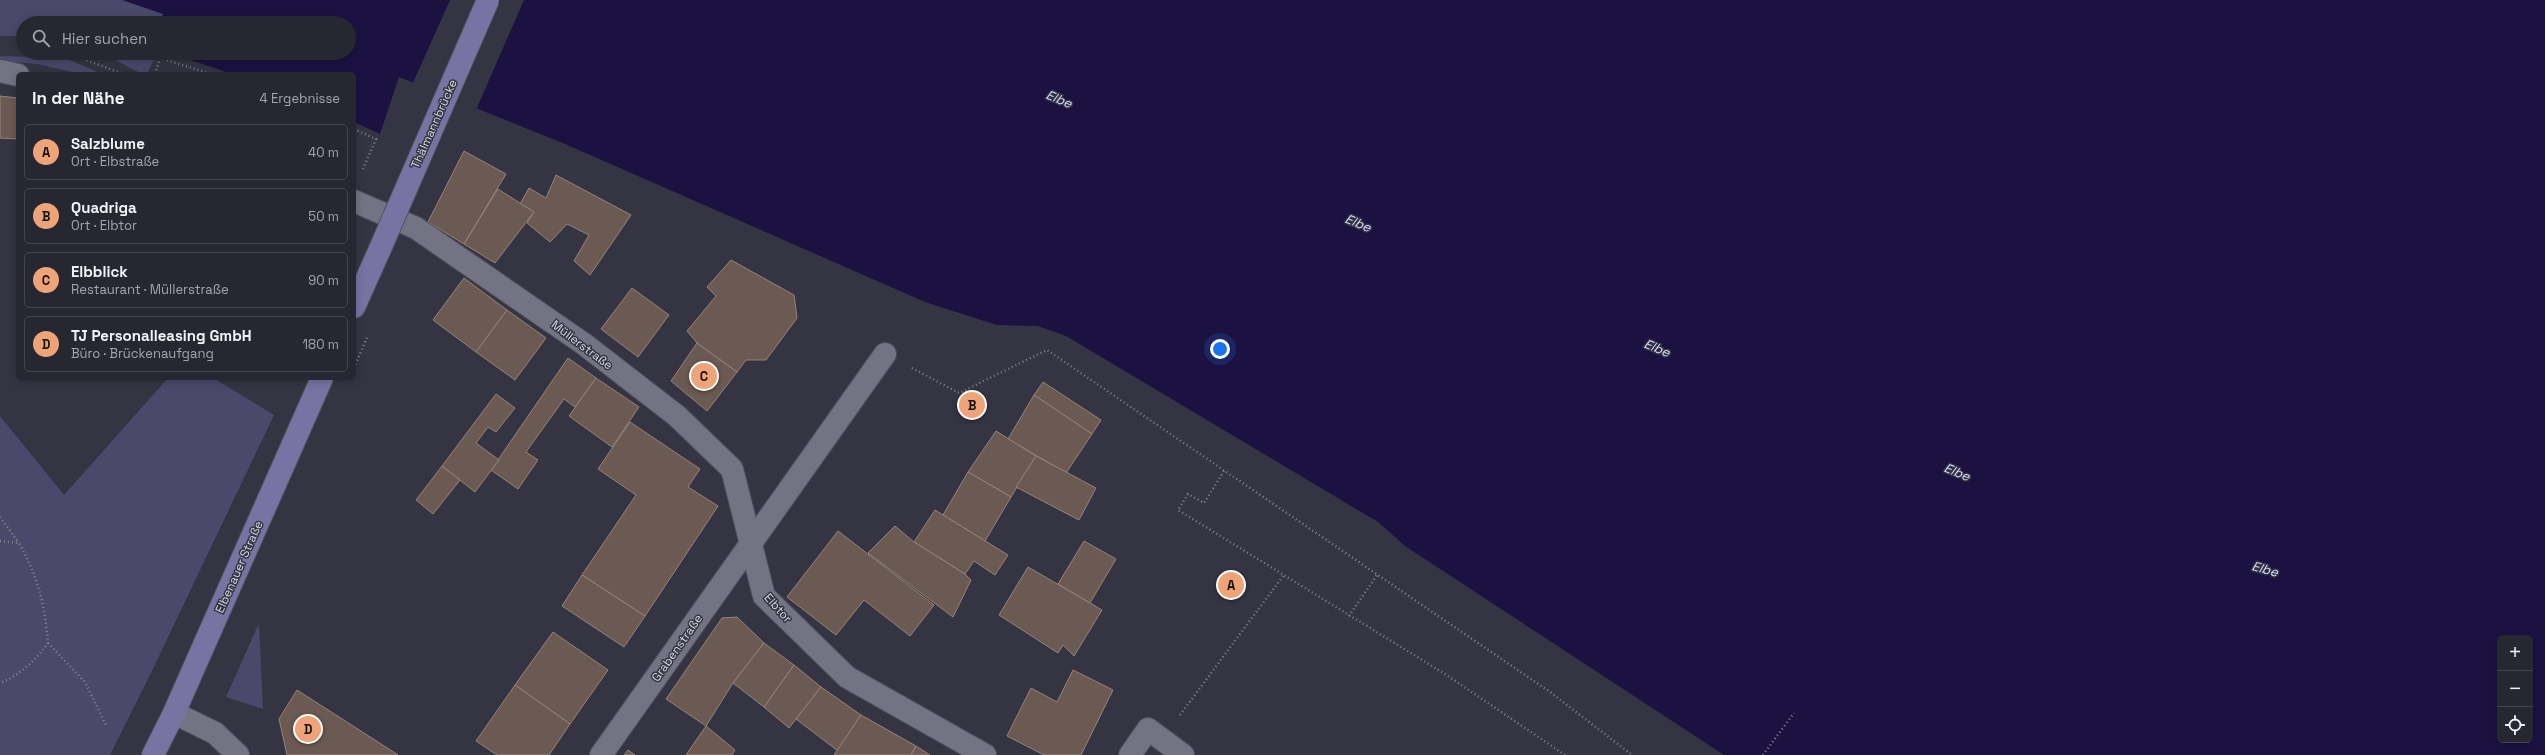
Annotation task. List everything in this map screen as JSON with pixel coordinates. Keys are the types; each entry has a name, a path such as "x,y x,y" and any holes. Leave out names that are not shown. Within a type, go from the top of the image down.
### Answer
{"street":[{"name":"Thälmannbrücke","path":"356,303 488,0"},
{"path":"0,71 16,75"},
{"name":"Müllerstraße","path":"356,202 416,228 584,344 677,416 732,469 752,541"},
{"path":"752,541 885,354"},
{"name":"Elbenauer Straße","path":"153,755 174,713 321,380"},
{"name":"Grabenstraße","path":"601,755 752,541"},
{"name":"Elbtor","path":"752,541 764,596 847,677 985,755"},
{"path":"174,713 215,733 238,755"},
{"path":"1130,755 1155,734 1183,755"}],"path":[{"path":"86,60 118,72"},
{"path":"156,72 159,60"},
{"path":"166,60 205,72"},
{"path":"356,130 376,139 360,176"},
{"path":"885,354 959,393 1047,350 1550,692 1632,755"},
{"path":"1224,471 1204,503 1188,494 1178,510 1198,520 1283,576 1445,674 1565,755"},
{"path":"0,517 19,543 32,567 44,602 48,643 85,682 107,727"},
{"path":"0,541 19,543"},
{"path":"1349,616 1377,575"},
{"path":"1155,734 1283,576"},
{"path":"0,683 8,680 36,660 48,643"},
{"path":"1762,755 1794,713"}],"shaded area":[{"path":"0,0 151,0 166,16 16,16 16,36 0,36"},
{"path":"0,56 16,56 16,60 70,60 97,72 72,72 37,64 0,61"},
{"path":"115,60 154,60 148,72 138,72"},
{"path":"166,380 216,380 274,415 150,675 110,755 0,755 0,416 64,495"},
{"path":"259,623 263,709 226,697"}],"water":[{"name":"Elbe","path":"122,0 2545,0 2545,755 1724,755 1405,546 1378,522 1066,336 1038,326 997,325 925,302 565,144 399,77 380,134 356,123 356,72 226,72 191,60 356,60 356,16 162,16 163,14"}],"pier":[{"path":"450,0 524,0 476,110 412,85"}],"building":[{"path":"0,96 16,98 16,139 0,138"},
{"path":"464,151 506,174 464,244 428,222"},
{"path":"556,175 631,215 590,275 574,261 589,235 567,224 550,242 527,223 534,212 520,204 529,188 546,198"},
{"path":"498,189 534,212 495,263 464,244"},
{"path":"731,260 794,295 797,318 766,360 746,360 737,372 697,343 687,331 716,296 707,287"},
{"path":"464,278 507,310 476,352 433,320"},
{"path":"632,288 669,315 638,357 601,329"},
{"path":"507,310 546,338 515,380 476,352"},
{"path":"697,343 737,372 707,411 671,381"},
{"path":"568,358 596,378 575,407 564,399 526,452 538,460 518,489 491,470"},
{"path":"596,378 639,407 612,447 569,416"},
{"path":"1043,382 1101,420 1092,434 1034,395"},
{"path":"496,394 515,408 496,432 488,427 476,443 499,460 475,492 442,466"},
{"path":"1034,395 1092,434 1066,473 1008,439"},
{"path":"630,422 700,469 688,487 718,506 645,616 582,575 636,495 598,469"},
{"path":"996,431 1036,456 1011,497 968,472"},
{"path":"1036,456 1096,488 1079,520 1016,487"},
{"path":"442,466 460,480 433,514 416,500"},
{"path":"968,472 1011,497 985,541 943,515"},
{"path":"935,510 1008,555 995,575 974,561 965,574 914,542"},
{"path":"895,526 914,542 965,574 971,580 953,617 868,553"},
{"path":"838,531 934,605 910,636 864,600 836,635 787,597"},
{"path":"1084,541 1116,559 1090,603 1058,584"},
{"path":"1028,567 1102,610 1074,656 1063,645 1058,653 999,615"},
{"path":"582,575 645,616 624,647 562,606"},
{"path":"737,617 764,643 733,683 706,726 666,699 722,618"},
{"path":"553,632 608,670 570,724 515,685"},
{"path":"764,643 794,665 764,707 733,683"},
{"path":"794,665 821,687 789,728 764,707"},
{"path":"1073,670 1113,690 1081,755 1044,755 1007,736 1031,688 1057,702"},
{"path":"515,685 570,724 549,755 497,755 476,741"},
{"path":"821,687 861,715 838,751 796,719"},
{"path":"297,690 398,755 287,755 279,719"},
{"path":"861,715 916,746 911,755 834,755"},
{"path":"706,726 735,750 732,755 686,755"},
{"path":"916,746 930,755 911,755"},
{"path":"628,750 635,755 624,755"}],"place":[{"name":"Elbblick","path":"704,376"},
{"name":"Quadriga","path":"972,405"},
{"name":"Salzblume","path":"1231,585"},
{"name":"TJ Personalleasing GmbH","path":"308,729"}]}
